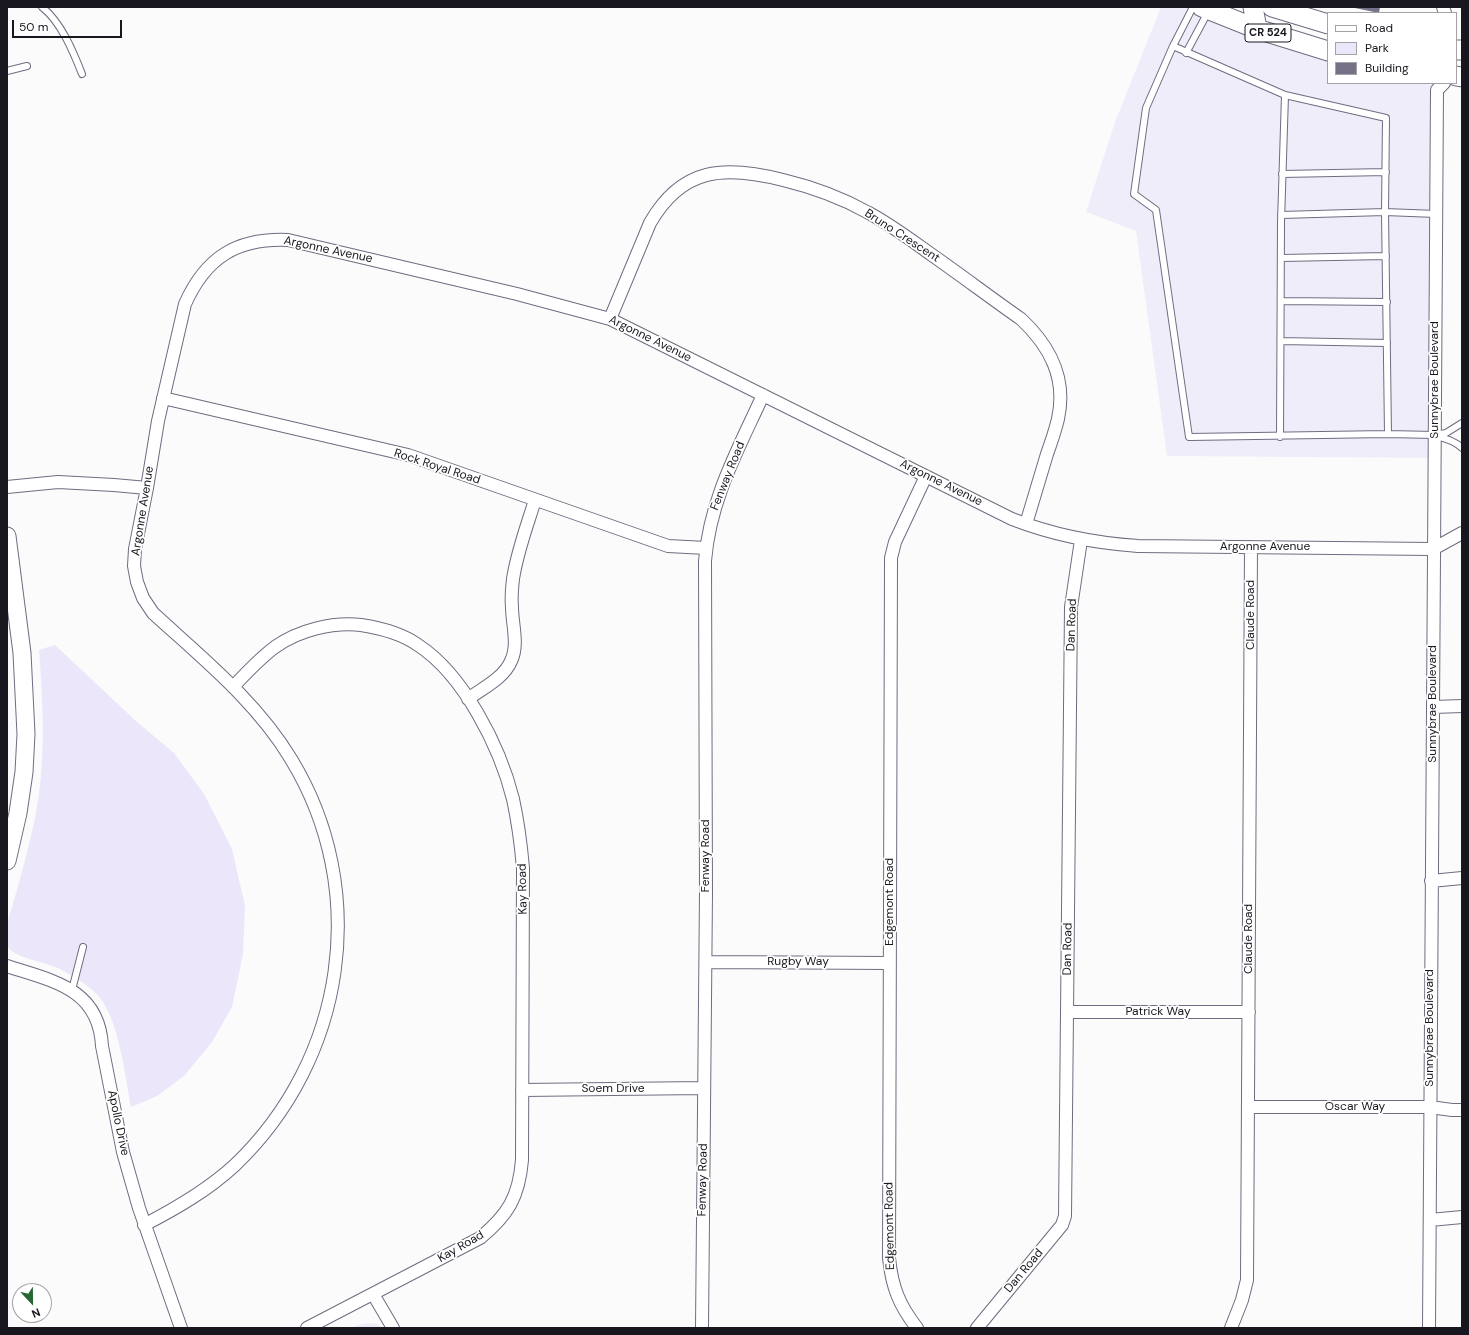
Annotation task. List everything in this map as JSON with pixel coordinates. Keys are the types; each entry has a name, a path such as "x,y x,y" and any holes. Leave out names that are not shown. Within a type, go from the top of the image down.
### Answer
{"main road":[{"path":"1253,7 1257,29"},
{"name":"CR 524","path":"1272,7 1327,24"},
{"name":"CR 524","path":"1203,8 1257,29 1327,51"}],"street":[{"name":"Sunnybrae Boulevard","path":"1429,1328 1437,90 1443,84"},
{"name":"Bruno Crescent","path":"610,319 650,223 658,208 682,185 697,177 715,172 734,171 768,176 812,188 834,196 868,212 895,228 1021,319 1045,345 1054,362 1060,400 1058,419 1026,524"},
{"name":"Argonne Avenue","path":"144,1225 179,1207 207,1188 237,1163 257,1142 278,1116 312,1057 325,1020 334,981 338,948 338,914 335,880 328,847 320,820 307,788 291,759 275,735 233,687 153,613 143,598 137,582 134,566 135,549 158,420 185,304 193,287 203,272 216,260 235,248 270,239 288,240 517,294 610,319 926,476 1026,524 1062,536 1113,545 1138,546 1434,549"},
{"name":"Fenway Road","path":"702,1328 706,962 706,548 712,515 721,487 763,395"},
{"name":"Rock Royal Road","path":"163,398 408,456 668,546 706,548"},
{"name":"Edgemont Road","path":"917,1328 905,1313 896,1294 891,1277 889,1258 891,558 895,542 926,476"},
{"path":"7,487 58,482 114,484 147,488"},
{"path":"468,699 506,671 512,660 515,648 512,606 513,579 518,553 535,500"},
{"path":"1434,549 1462,533"},
{"path":"7,536 22,653 26,734 24,772 18,813 7,861"},
{"name":"Dan Road","path":"977,1328 1062,1225 1065,1216 1071,607 1081,540"},
{"name":"Claude Road","path":"1231,1328 1242,1300 1247,1280 1251,547"},
{"name":"Kay Road","path":"233,687 260,659 276,646 294,636 313,629 335,625 375,627 397,634 417,644 433,656 448,671 468,699 490,738 502,765 513,798 520,833 523,868 521,1174 515,1195 506,1212 495,1226 480,1238 307,1328"},
{"path":"1432,707 1462,706"},
{"path":"1431,881 1462,878"},
{"name":"Rugby Way","path":"706,962 890,963"},
{"name":"Apollo Drive","path":"7,966 64,985 78,994 88,1005 97,1021 123,1152 144,1225 181,1328"},
{"name":"Patrick Way","path":"1067,1012 1249,1012"},
{"name":"Soem Drive","path":"522,1090 704,1088"},
{"name":"Oscar Way","path":"1248,1106 1430,1107 1462,1110"},
{"path":"1430,1220 1462,1217"},
{"path":"373,1294 393,1328"}],"lane":[{"path":"42,7 47,11 62,32 74,54 82,74"},
{"path":"1203,8 1173,46 1146,108 1134,194 1156,210 1189,437 1388,434 1434,435 1446,433 1462,423"},
{"path":"1186,53 1203,8"},
{"path":"1173,46 1186,53 1285,95 1386,118 1385,212 1388,434"},
{"path":"7,71 27,66"},
{"path":"1280,436 1281,215 1285,95"},
{"path":"1282,174 1386,172"},
{"path":"1281,215 1385,212 1436,214"},
{"path":"1281,258 1386,256"},
{"path":"1281,301 1387,302"},
{"path":"1281,340 1387,343"},
{"path":"1434,435 1458,444 1462,448"},
{"path":"72,990 83,947"}],"shaded area":[{"path":"1161,7 1202,7 1327,51 1327,84 1443,84 1437,90 1434,458 1167,456 1136,231 1086,212 1115,122"},
{"path":"369,1323 378,1324 382,1328 352,1328 358,1325"}],"green space":[{"path":"55,645 137,722 174,753 204,794 232,849 245,906 243,954 232,1007 212,1042 184,1076 157,1096 131,1107 117,1035 107,1008 100,998 86,985 58,968 15,953 7,945 6,939 6,932 28,850 39,793 43,732 39,650"}],"building":[{"path":"1350,7 1380,7 1379,12"}]}
